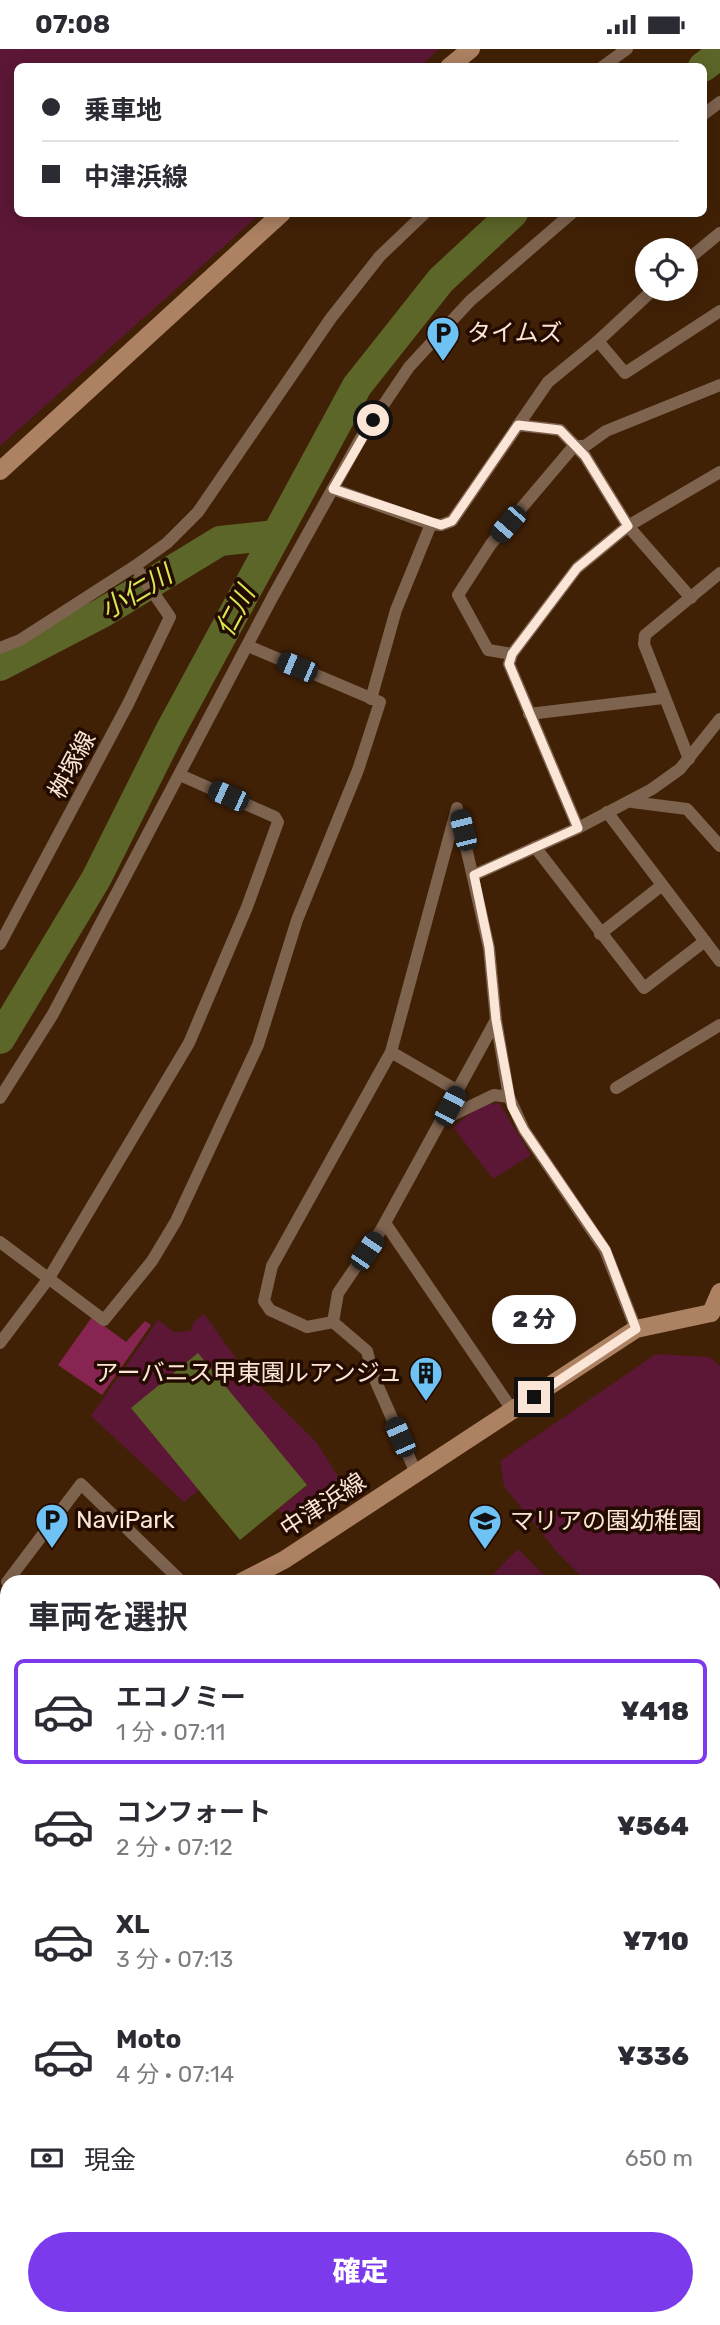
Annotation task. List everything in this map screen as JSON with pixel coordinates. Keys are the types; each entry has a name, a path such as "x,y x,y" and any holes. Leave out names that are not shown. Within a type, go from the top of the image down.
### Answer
{"street":[{"path":"454,63 471,49"},
{"path":"608,63 627,49"},
{"path":"1,472 278,217"},
{"path":"0,648 20,640 137,569 198,512 331,318 380,256 421,217"},
{"path":"0,1098 53,1014 361,438 409,367 470,301 567,217"},
{"path":"698,251 720,233"},
{"path":"333,489 431,524 441,525 452,521 548,382 641,301"},
{"path":"598,341 625,373 720,311"},
{"path":"512,654 488,650 458,595 491,544 574,446 585,446 606,431 720,385"},
{"path":"518,425 560,430 585,456 628,526 691,598"},
{"path":"578,828 509,664 512,654 577,568 628,526 720,472"},
{"path":"371,699 396,611 431,524"},
{"name":"桝塚線","path":"0,944 128,704 170,617 137,569"},
{"path":"689,759 663,698 644,644 645,635 720,573"},
{"path":"0,1242 104,1320 152,1261 176,1221 258,1045 297,920 358,770 380,702 248,646"},
{"path":"529,714 663,698"},
{"path":"474,875 632,801 680,769 720,720"},
{"path":"0,1343 48,1278 190,1043 247,907 278,821 275,817 180,775"},
{"path":"632,801 687,809 720,846"},
{"path":"333,1322 307,1327 270,1310 264,1301 269,1278 272,1266 391,1052 457,808 489,947 496,1020 509,1097 524,1130 606,1250 636,1329"},
{"path":"607,812 720,961"},
{"path":"535,847 644,988 705,941"},
{"path":"600,934 661,885"},
{"path":"333,1322 338,1293 385,1223 496,1020"},
{"path":"616,1088 720,1025"},
{"path":"391,1052 458,1091"},
{"path":"442,1121 494,1095 509,1097"},
{"path":"385,1223 513,1411"},
{"path":"715,1317 720,1292"},
{"name":"中津浜線","path":"255,1575 284,1560 636,1329 715,1317"},
{"path":"333,1322 367,1351 373,1375 416,1473"},
{"path":"12,1575 81,1484 175,1575"}],"shaded area":[{"path":"0,49 439,49 424,63 14,63 14,217 257,217 0,446"},
{"path":"499,1103 531,1155 493,1179 453,1127 481,1105"},
{"path":"204,1314 245,1371 316,1442 344,1486 291,1524 278,1509 307,1486 131,1408 199,1490 184,1502 91,1416 158,1320 174,1332 191,1331 193,1323"},
{"path":"92,1317 126,1342 145,1321 151,1325 102,1395 58,1365"},
{"path":"198,1353 307,1485 240,1540 131,1408"},
{"path":"656,1354 709,1357 720,1366 720,1575 580,1575 557,1552 504,1486 500,1461"},
{"path":"518,1549 544,1575 492,1575"}],"waterway":[{"name":"仁川","path":"707,64 720,54"},
{"name":"仁川","path":"0,1039 96,879 169,733 357,386 441,280 509,217"},
{"name":"小仁川","path":"0,666 102,613 220,541 276,535"}],"place":[{"name":"タイムズ","path":"443,363"},
{"name":"アーバニス甲東園ルアンジュ","path":"426,1403"},
{"name":"NaviPark","path":"52,1550"},
{"name":"マリアの園幼稚園","path":"485,1551"}],"route":[{"path":"373,420 333,489 431,524 441,525 452,521 518,425 560,430 585,456 628,526 577,568 512,654 509,664 578,828 474,875 489,947 496,1020 512,1107 524,1130 606,1250 636,1329 534,1397"}]}
